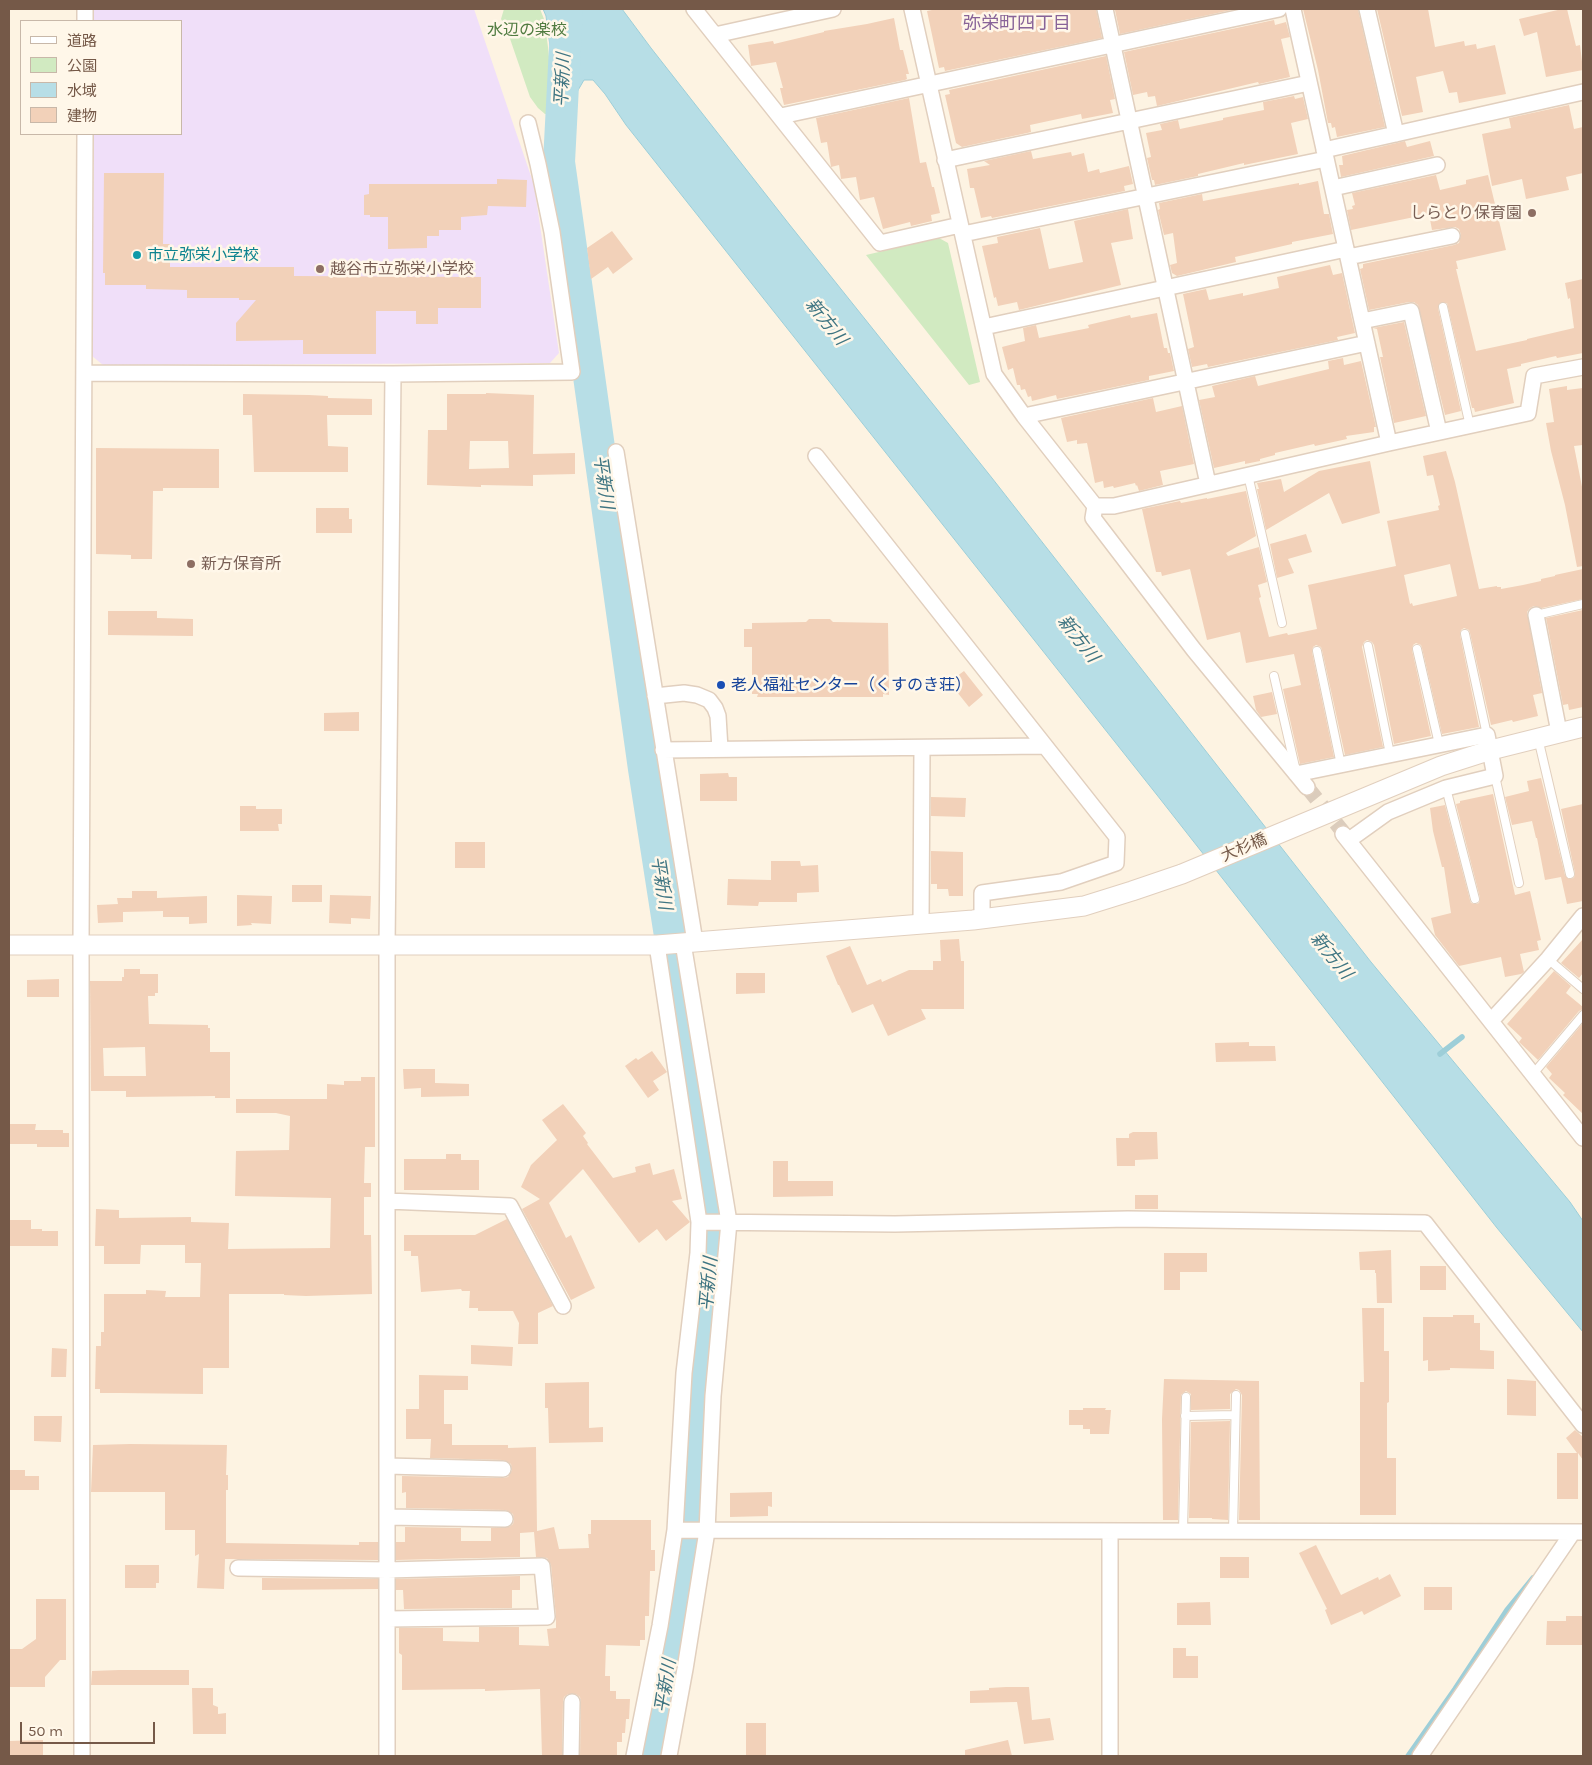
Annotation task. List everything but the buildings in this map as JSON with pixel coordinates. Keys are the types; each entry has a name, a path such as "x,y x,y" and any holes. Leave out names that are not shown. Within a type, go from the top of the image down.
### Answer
{"street":[{"path":"694,9 880,243 1145,195 1325,154 1396,134 1583,92"},
{"path":"715,35 833,9"},
{"path":"912,9 994,374 1024,416 1095,506 1094,518 1194,650 1307,787"},
{"path":"1105,9 1208,484"},
{"path":"780,116 1279,9"},
{"path":"1293,9 1389,443"},
{"path":"1367,9 1396,134"},
{"path":"946,160 1309,83"},
{"path":"84,373 393,374 572,372 552,232 528,123"},
{"path":"82,1756 81,945 85,135"},
{"path":"1333,188 1437,165"},
{"path":"984,327 1165,288 1347,253 1452,236"},
{"path":"1362,321 1411,311 1439,432"},
{"path":"1024,416 1184,380 1367,343"},
{"path":"1095,506 1114,506 1528,413 1534,376 1583,367"},
{"path":"387,1756 387,946 393,374"},
{"path":"616,452 663,750 729,1222 713,1396 707,1531 669,1756"},
{"path":"816,456 1117,837 1116,863 1062,882 982,893 982,918"},
{"path":"1536,615 1558,732"},
{"path":"655,696 684,693 697,694 709,700 718,716 720,749"},
{"name":"大杉橋","path":"9,944 657,945 982,918 1084,906 1132,892 1182,874 1440,766 1489,743 1538,738 1583,727"},
{"path":"1296,774 1439,744 1489,743 1494,776 1446,788 1388,812 1346,836 1532,1074 1580,1126"},
{"path":"663,750 1045,746"},
{"path":"921,923 922,748"},
{"path":"1492,1021 1548,959 1583,916"},
{"path":"634,1756 660,1626 675,1530 684,1373 698,1253 699,1222 657,945"},
{"path":"387,1201 510,1206 563,1306"},
{"path":"699,1222 895,1224 1128,1219 1424,1223 1583,1425"},
{"path":"387,1466 503,1470"},
{"path":"387,1517 505,1519"},
{"path":"675,1530 1578,1532"},
{"path":"1110,1532 1110,1756"},
{"path":"1420,1756 1578,1532"},
{"path":"238,1568 387,1570 542,1566 547,1617 387,1619"},
{"path":"571,1756 572,1702"}],"lane":[{"path":"1443,307 1470,426"},
{"path":"1248,475 1282,624"},
{"path":"1536,615 1583,604"},
{"path":"1465,634 1489,743"},
{"path":"1368,646 1390,754"},
{"path":"1417,649 1439,744"},
{"path":"1317,651 1340,765"},
{"path":"1274,676 1296,774"},
{"path":"1538,738 1570,874"},
{"path":"1494,776 1519,883"},
{"path":"1446,788 1475,899"},
{"path":"1548,959 1583,990"},
{"path":"1532,1074 1583,1015"},
{"path":"1233,1532 1236,1395"},
{"path":"1183,1532 1186,1397"},
{"path":"1185,1416 1235,1415"}],"shaded area":[{"name":"越谷市立弥栄小学校","path":"94,9 474,9 534,185 559,353 550,363 103,365 92,356 94,135 182,135 182,20 94,20"}],"green space":[{"name":"水辺の楽校","path":"504,9 540,9 544,19 548,47 554,108 553,115 545,114 530,97 507,30 501,19"},
{"path":"939,238 948,243 980,382 969,385 866,255"}],"water":[{"name":"新方川","path":"543,9 622,9 789,224 992,478 1371,962 1570,1202 1583,1221 1583,1332 1497,1228 1157,795 626,125 605,94 593,80 584,80 577,92 575,102 557,99 546,16"}],"waterway":[{"name":"平新川","path":"567,9 559,162 644,769 711,1199 713,1241 691,1504 665,1707 652,1756"},
{"path":"1440,1054 1462,1037"},
{"path":"1408,1756 1507,1610 1533,1578"}],"tunnel":[{"path":"1307,787 1343,832"}],"place":[{"name":"しらとり保育園","path":"1532,213"},
{"name":"市立弥栄小学校","path":"137,255"},
{"name":"越谷市立弥栄小学校","path":"320,269"},
{"name":"新方保育所","path":"191,564"},
{"name":"老人福祉センター（くすのき荘）","path":"721,685"}],"district":[{"name":"弥栄町四丁目","path":"1017,24"}]}
